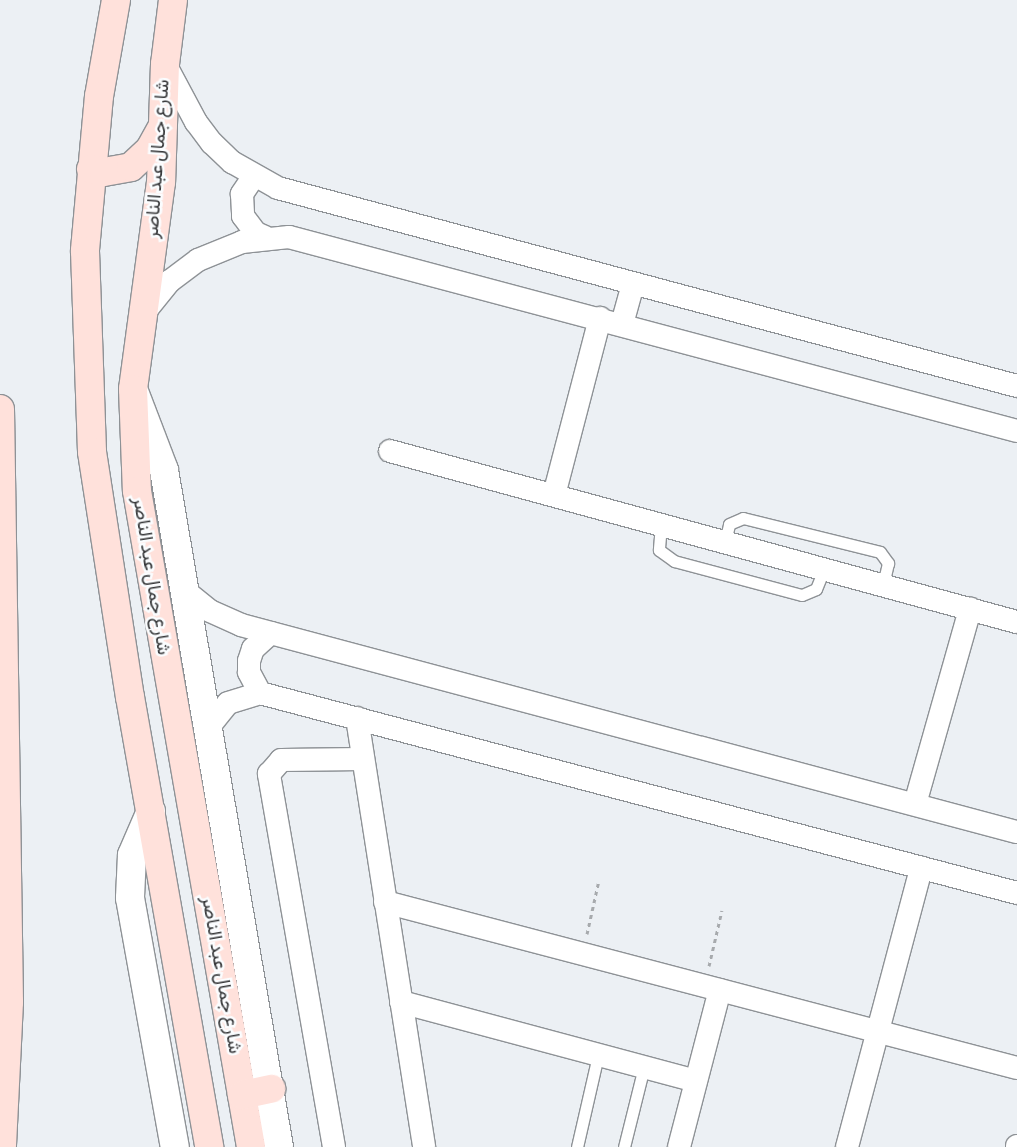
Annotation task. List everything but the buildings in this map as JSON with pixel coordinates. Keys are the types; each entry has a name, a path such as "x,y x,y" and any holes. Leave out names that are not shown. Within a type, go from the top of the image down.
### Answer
{"main road":[{"path":"116,0 91,169 85,318 92,452 209,1147"},
{"name":"شارع جمال عبد الناصر","path":"173,0 165,64 165,123 161,182 138,340 133,389 137,491 144,542 251,1147"},
{"path":"91,169 104,172 130,167 150,149 165,123"},
{"path":"0,409 9,983 2,1147"},
{"path":"242,1095 271,1089"}],"street":[{"path":"165,64 196,122 212,143 254,176 307,197 1017,386"},
{"path":"254,176 242,194 243,216 256,233 265,238"},
{"path":"138,340 147,309 170,281 220,249 265,238 312,240 1017,431"},
{"path":"554,495 611,321 633,284"},
{"path":"133,389 164,470 207,729 271,1089 279,1147"},
{"path":"390,450 1017,622"},
{"path":"184,590 225,619 271,633 1017,832"},
{"path":"915,804 970,609"},
{"path":"260,693 249,672 249,661 257,644 271,633"},
{"path":"207,729 228,703 260,693 1017,893"},
{"path":"357,718 424,1147"},
{"path":"334,1147 269,774 280,760 363,759"},
{"path":"151,811 132,855 130,898 175,1147"},
{"path":"847,1147 921,868"},
{"path":"385,902 1017,1068"},
{"path":"679,1147 696,1082 712,988"},
{"path":"401,1002 696,1082"}],"lane":[{"path":"724,542 730,524 743,518 880,552 888,563 883,585"},
{"path":"661,525 659,550 668,559 802,595 816,589 824,569"},
{"path":"577,1147 598,1055"},
{"path":"624,1147 644,1067"}],"path":[{"path":"582,954 599,880"},
{"path":"712,988 722,910"}]}
